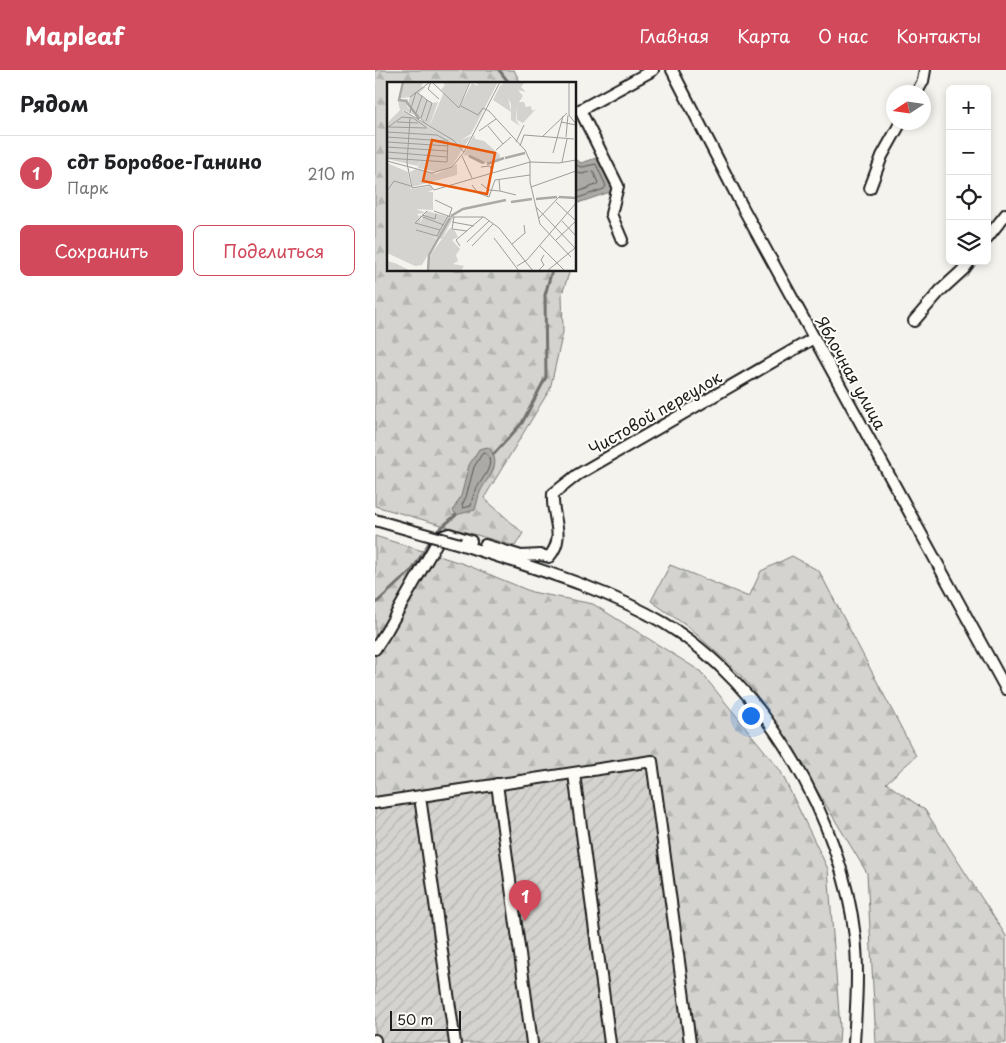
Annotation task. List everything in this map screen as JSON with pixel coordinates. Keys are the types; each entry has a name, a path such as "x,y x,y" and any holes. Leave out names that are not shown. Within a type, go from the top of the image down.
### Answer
{"street":[{"path":"622,240 611,214 618,186 580,110 653,70"},
{"name":"Яблочная улица","path":"672,70 743,208 1006,689"},
{"path":"921,85 925,70"},
{"path":"870,188 882,156 897,130"},
{"path":"991,233 1006,214"},
{"path":"914,321 940,291 967,265"},
{"name":"Чистовой переулок","path":"375,649 440,537 449,534 521,556 541,555 549,558 556,549 558,540 557,523 552,504 553,494 561,487 585,470 814,338"},
{"path":"375,520 460,544 581,583 614,597 666,624 712,659 735,680 779,739 805,781 824,820 838,859 855,938 857,984 854,1043"},
{"path":"375,803 651,762 690,1043"},
{"path":"574,774 610,1043"},
{"path":"497,784 533,1043"},
{"path":"420,797 455,1043"}],"green space":[{"path":"375,70 514,70 520,82 387,82 387,271 570,271 562,294 563,332 550,389 484,498 523,533 515,546 375,506"},
{"path":"375,536 464,564 532,592 593,604 700,671 780,770 828,869 840,1027 839,1043 689,1043 375,799"},
{"path":"792,556 819,571 916,756 886,783 925,810 1006,936 1006,1043 876,1043 867,873 780,729 751,687 734,668 688,627 651,601 670,565 749,597 761,571"},
{"path":"655,760 689,1043 375,1043 375,799"}],"water":[{"path":"599,157 613,191 576,204 576,160 581,163"},
{"path":"488,447 495,459 495,464 480,492 475,510 456,515 453,510 461,496 469,465 479,449"}],"waterway":[{"path":"499,70 508,82"},
{"path":"494,454 522,423 546,377 545,295 552,271"},
{"path":"375,604 413,569 435,533 456,515"}],"place":[{"name":"сдт Боровое-Ганино","path":"525,921"}]}
